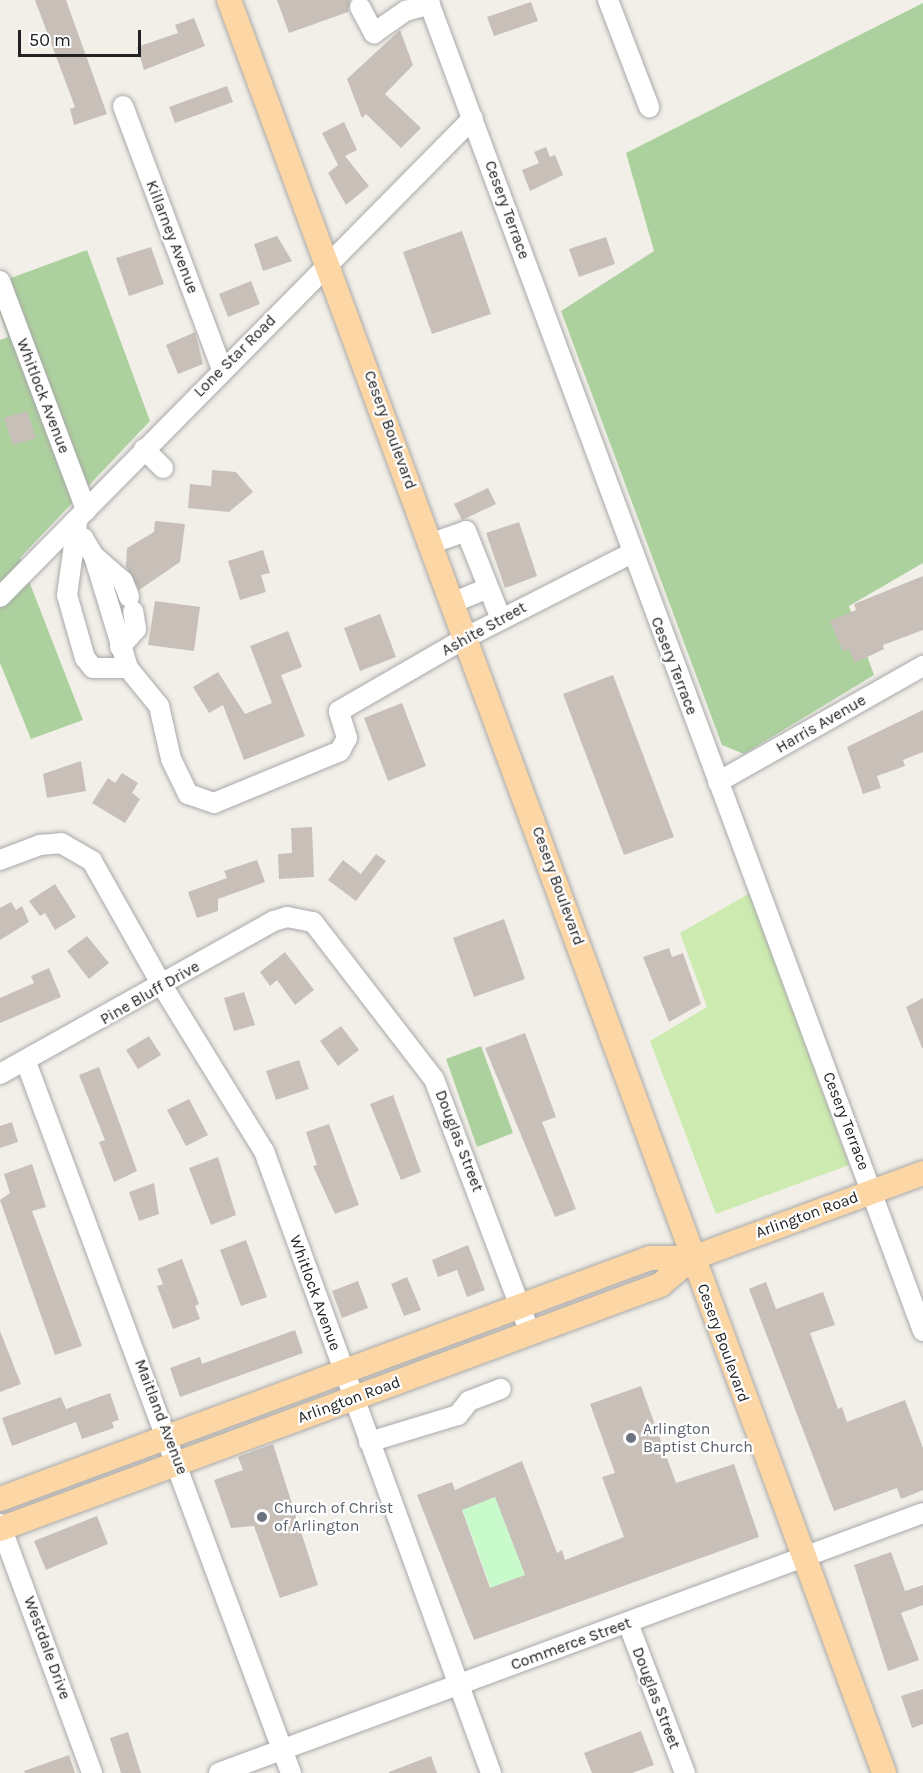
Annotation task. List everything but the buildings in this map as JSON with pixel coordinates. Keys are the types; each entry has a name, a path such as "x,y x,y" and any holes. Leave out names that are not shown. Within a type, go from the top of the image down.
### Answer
{"main road":[{"name":"Cesery Boulevard","path":"229,0 467,637 692,1258 884,1773"},
{"name":"Arlington Road","path":"1,1527 660,1285 692,1258 923,1173"},
{"name":"Arlington Road","path":"0,1499 650,1258 692,1258"}],"street":[{"path":"608,0 650,107"},
{"path":"360,7 374,33 406,11 429,2"},
{"name":"Cesery Terrace","path":"429,2 923,1331"},
{"name":"Killarney Avenue","path":"123,106 222,369"},
{"name":"Lone Star Road","path":"0,597 80,526 144,449 472,118"},
{"name":"Whitlock Avenue","path":"0,281 80,526 94,556"},
{"path":"144,449 163,468"},
{"path":"80,526 67,595 85,658 93,668 128,668 94,556"},
{"path":"432,543 466,531 501,620"},
{"name":"Ashite Street","path":"128,668 159,706 171,759 188,794 214,803 340,751 347,738 339,711 467,637 632,553"},
{"path":"94,556 123,581 131,604 136,629 120,647"},
{"path":"454,602 488,588"},
{"name":"Harris Avenue","path":"718,782 923,666"},
{"name":"Whitlock Avenue","path":"0,860 40,845 74,847 92,861 163,987 264,1151 343,1373 491,1773"},
{"name":"Pine Bluff Drive","path":"0,1074 163,987 274,921 301,919"},
{"name":"Douglas Street","path":"301,919 320,928 434,1079 530,1333"},
{"name":"Maitland Avenue","path":"26,1062 179,1462 291,1773"},
{"path":"369,1442 458,1415 469,1401 501,1389"},
{"name":"Commerce Street","path":"219,1773 923,1513"},
{"name":"Westdale Drive","path":"1,1527 92,1773"},
{"name":"Douglas Street","path":"627,1623 685,1773"}],"green space":[{"path":"923,3 923,563 849,606 874,675 744,754 722,745 561,311 654,251 626,153"},
{"path":"87,250 150,421 20,558 83,720 31,739 0,663 0,340 8,337 0,314 0,282"},
{"path":"750,893 849,1165 716,1214 650,1041 707,1007 680,933"},
{"path":"481,1046 513,1133 477,1147 446,1059"},
{"path":"495,1497 525,1575 491,1588 462,1509"}],"place":[{"name":"Arlington Baptist Church","path":"631,1438"},
{"name":"Church of Christ of Arlington","path":"262,1517"}]}
